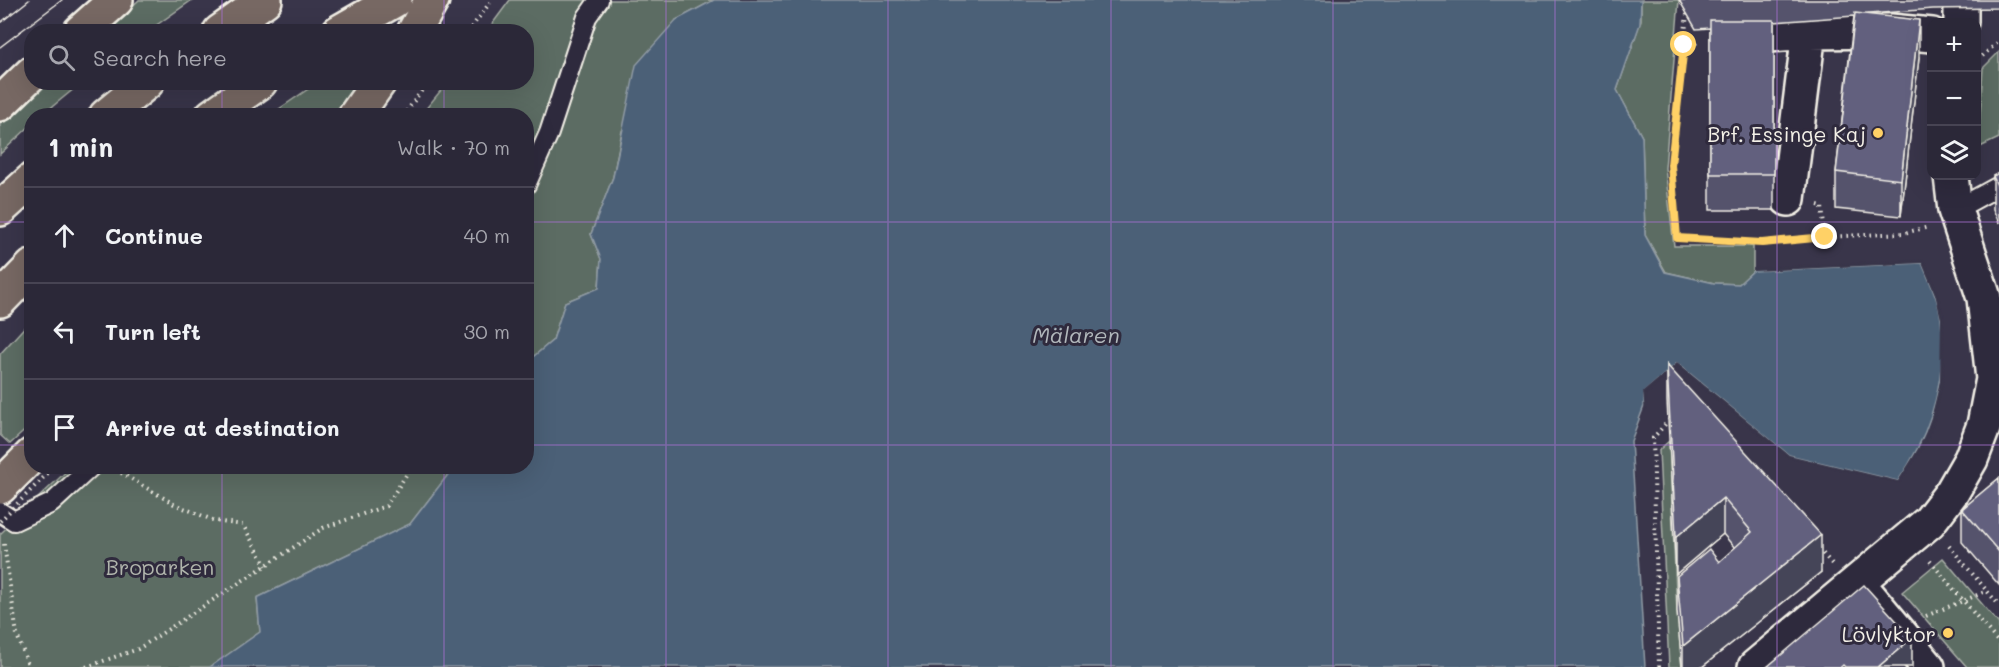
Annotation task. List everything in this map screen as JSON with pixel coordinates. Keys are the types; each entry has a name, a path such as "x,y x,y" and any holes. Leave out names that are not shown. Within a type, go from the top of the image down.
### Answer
{"highway":[{"path":"89,24 116,0"},
{"path":"231,24 265,0"},
{"path":"353,24 395,0"},
{"path":"418,24 432,0"},
{"path":"0,104 24,81"},
{"path":"116,108 137,90"},
{"path":"223,108 249,90"},
{"path":"361,108 373,90"},
{"path":"0,209 24,187"},
{"path":"0,300 24,275"},
{"path":"0,487 24,463"}],"street":[{"path":"1729,38 1809,32 1890,31 1927,35"},
{"path":"1788,199 1809,32"},
{"path":"1755,667 1848,577 1929,522 1952,492 1971,459 1984,425 1996,379 1984,298 1947,217 1951,180"},
{"path":"1848,577 1928,667"}],"lane":[{"path":"534,167 549,133 587,16 598,0"},
{"path":"1947,217 1999,186"},
{"path":"5,518 52,503 83,474"}],"path":[{"path":"474,24 492,0"},
{"path":"1687,14 1671,165 1677,238 1762,243 1904,233 1947,217"},
{"path":"1981,57 1999,41"},
{"path":"409,108 423,90"},
{"path":"1659,667 1653,438 1669,420"},
{"path":"29,667 17,635 4,543 5,518 48,474"},
{"path":"123,474 174,504 215,521 243,525 266,566"},
{"path":"86,667 138,649 323,528 386,506 407,474"},
{"path":"1945,541 1999,605"},
{"path":"1816,547 1848,577"},
{"path":"1927,558 1999,643"},
{"path":"1923,618 1987,591"}],"green space":[{"path":"139,0 192,0 158,24 113,24"},
{"path":"510,0 714,0 676,20 622,131 613,177 591,234 601,259 599,288 565,302 553,340 534,356 534,108 427,108 441,90 534,90 534,24 492,24"},
{"path":"1641,0 1679,0 1665,168 1674,246 1753,246 1753,271 1739,284 1714,283 1666,272 1645,235 1642,137 1617,90 1641,20"},
{"path":"1999,52 1999,138 1981,147 1981,100 1983,68"},
{"path":"39,90 72,90 51,108 24,108 24,132 0,154 0,125"},
{"path":"307,90 354,90 339,108 281,108"},
{"path":"24,328 24,431 10,444 0,435 0,354"},
{"path":"1669,441 1677,612 1682,667 1669,667 1659,450"},
{"name":"Broparken","path":"64,474 449,474 410,524 257,598 260,632 210,667 0,667 0,534"},
{"path":"1943,558 1999,624 1999,667 1967,667 1902,592"}],"water":[{"name":"Mälaren","path":"714,0 1641,0 1640,24 1617,90 1642,137 1645,235 1665,272 1714,283 1739,284 1753,271 1922,263 1938,305 1941,320 1942,364 1934,405 1920,444 1898,481 1789,455 1677,363 1644,392 1644,406 1631,441 1645,667 210,667 260,632 257,598 410,524 449,474 534,474 534,356 553,340 565,302 599,288 601,259 591,234 613,177 636,65 676,20"}],"pier":[{"path":"1922,260 1925,262 1937,293 1944,318 1943,382 1933,424 1925,444 1899,483 1788,457 1677,367 1646,394 1645,412 1643,392 1677,363 1789,455 1898,481 1922,443 1930,423 1940,382 1941,319 1935,294 1922,263 1753,271 1753,268"}],"building":[{"name":"Brf. Essinge Kaj","path":"1855,13 1919,20 1901,180 1836,172"},
{"name":"Brf. Essinge Kaj","path":"1710,20 1774,20 1774,174 1710,174"},
{"path":"1999,173 1999,190 1993,176"},
{"path":"1667,365 1821,535 1683,646 1677,576 1709,549 1719,562 1752,532 1723,498 1676,537"},
{"path":"1999,478 1999,552 1962,509"},
{"path":"1864,585 1912,638 1878,667 1845,667 1843,665 1841,667 1767,667"}],"tram line":[{"path":"0,23 29,0"},
{"path":"30,24 62,0"},
{"path":"0,47 24,29"}],"place":[{"name":"Brf. Essinge Kaj","path":"1878,133"},
{"name":"Lövlyktor","path":"1948,633"}],"route":[{"path":"1684,45 1671,165 1677,238 1762,243 1825,237"}]}
